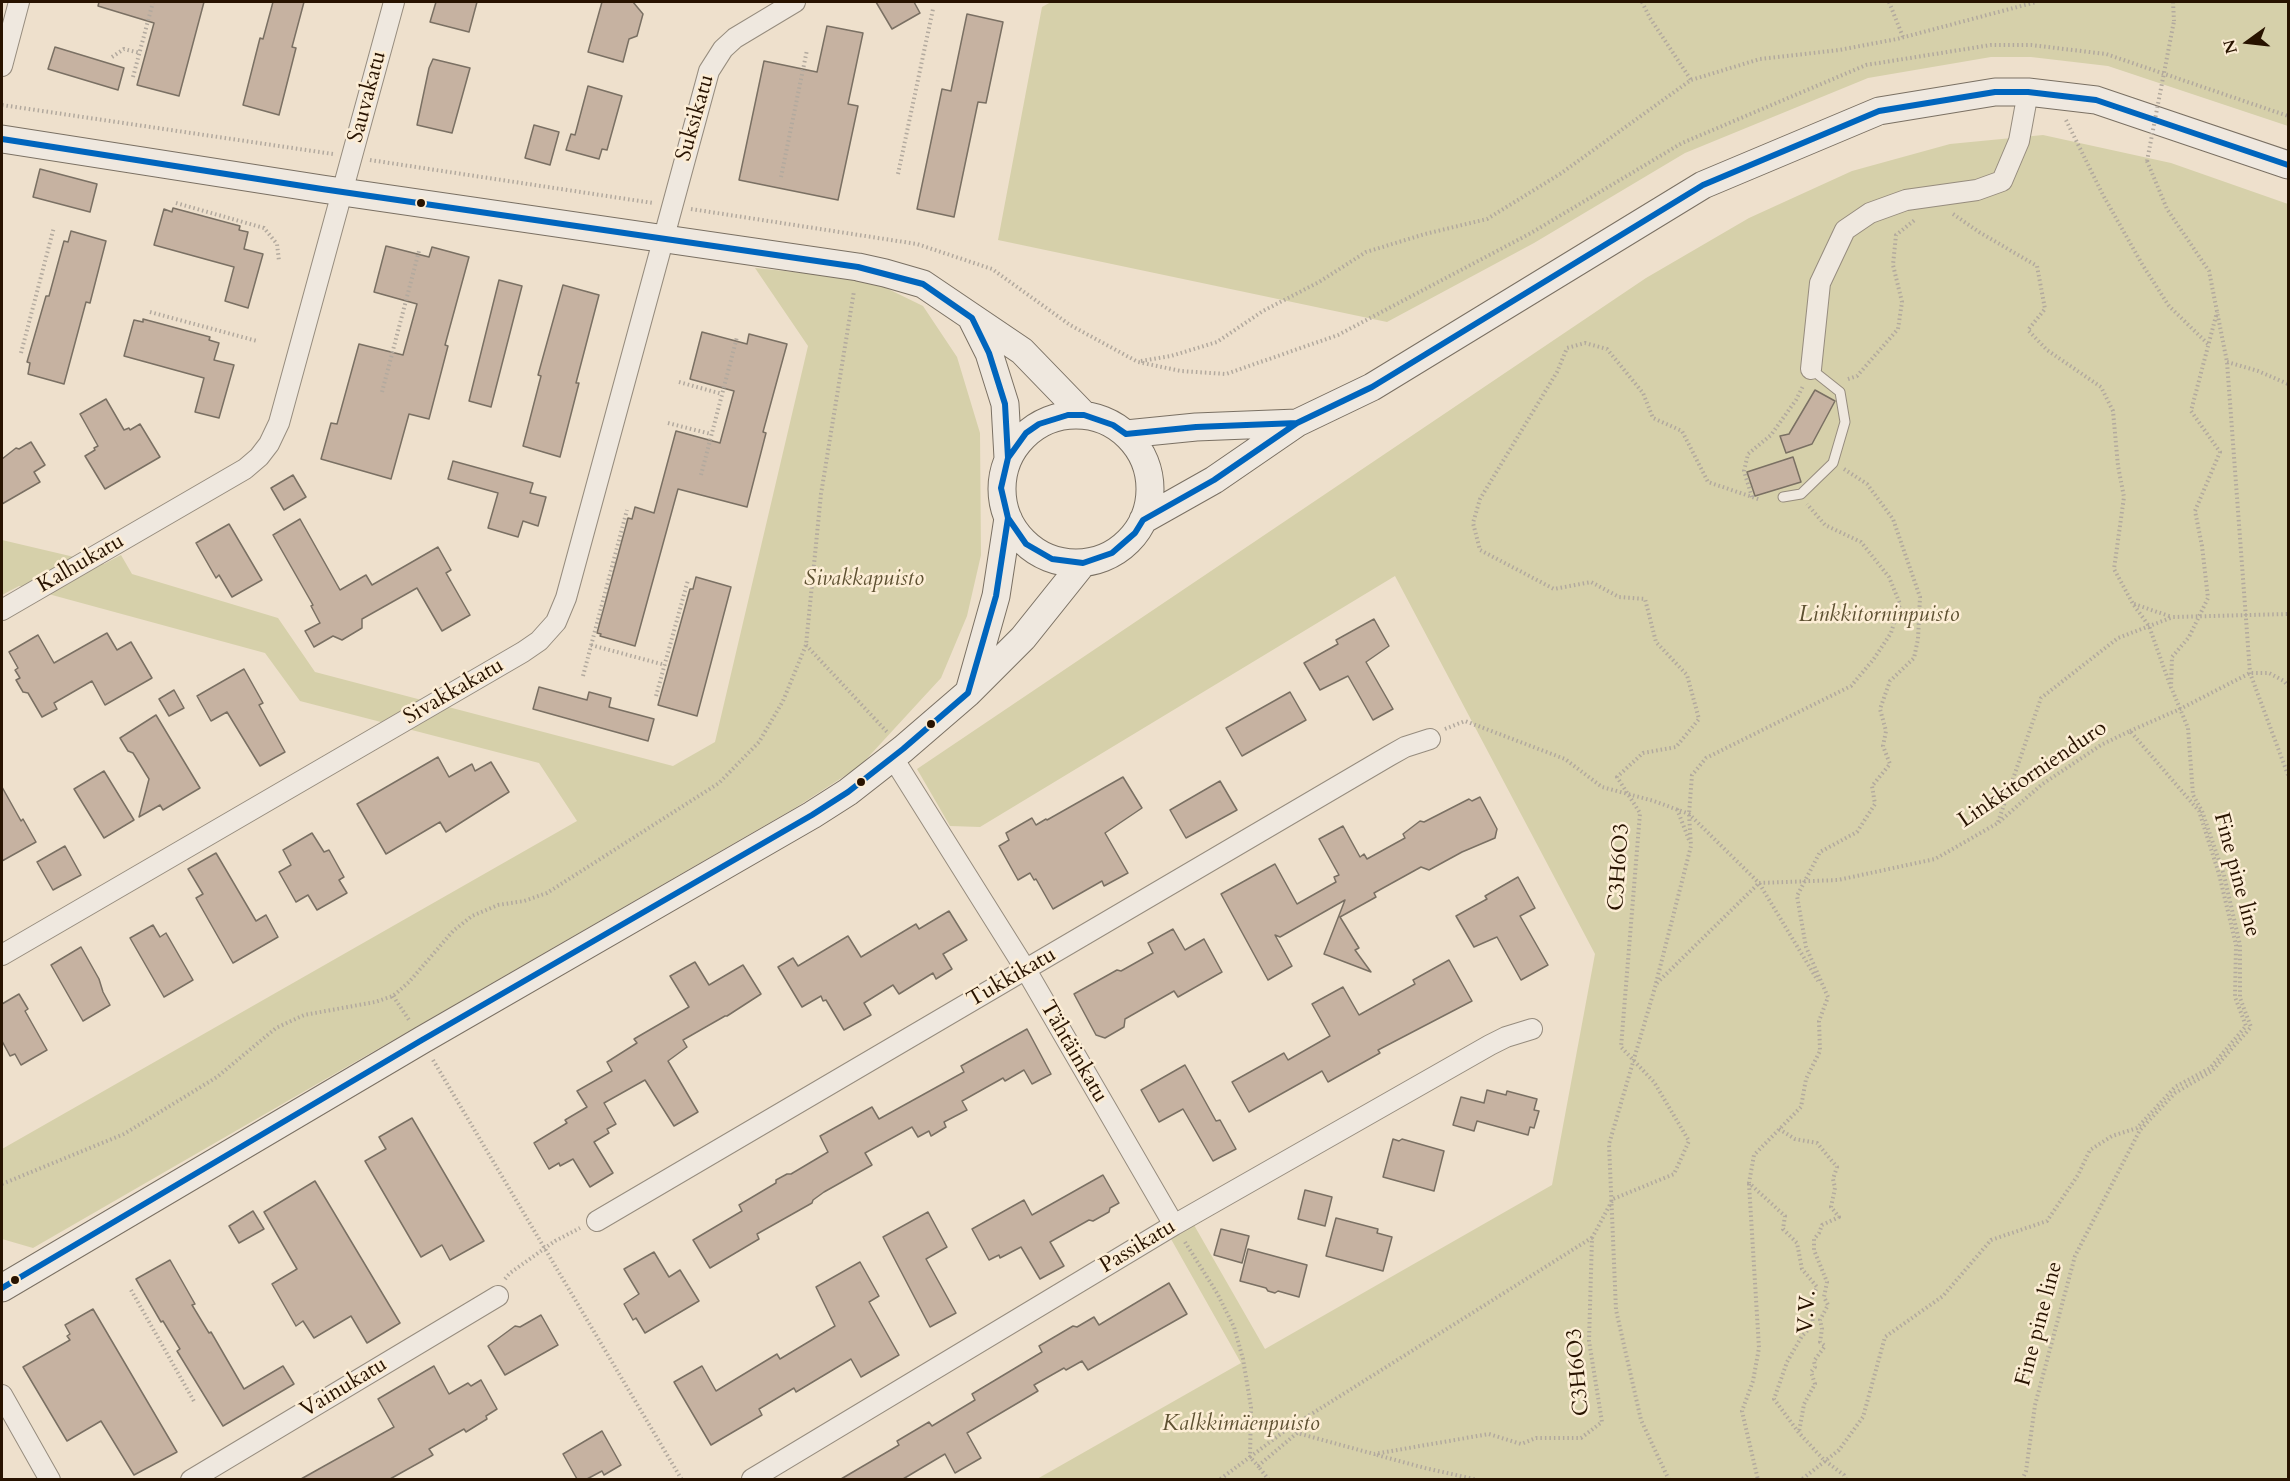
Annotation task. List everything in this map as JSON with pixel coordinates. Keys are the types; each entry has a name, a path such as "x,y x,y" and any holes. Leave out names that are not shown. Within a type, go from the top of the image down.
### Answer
{"street":[{"path":"2,66 19,2"},
{"name":"Sauvakatu","path":"342,192 394,2"},
{"name":"Suksikatu","path":"663,238 700,100 715,59 735,38 795,2"},
{"path":"1143,519 1214,480 1297,423 1372,387 1703,185 1879,111 1995,92 2041,93 2096,100 2289,165"},
{"path":"1811,369 1820,283 1845,230 1870,213 1906,200 1977,190 2002,181 2041,93"},
{"path":"2,139 342,192 858,267 923,284 1022,351 1084,415"},
{"name":"Kalhukatu","path":"2,610 230,478 259,457 269,444 279,423 342,192"},
{"name":"Sivakkakatu","path":"2,955 523,652 545,634 556,622 566,598 663,238"},
{"path":"972,318 989,353 1005,404 1008,458"},
{"path":"1084,415 1113,425 1126,434 1136,445 1148,474 1148,505 1143,519 1130,539 1112,553 1083,563 1052,559 1038,553 1026,543 1008,518 1003,503 1001,488 1003,472 1008,458 1021,439 1039,424 1061,416 1084,415"},
{"path":"1126,434 1196,427 1297,423"},
{"path":"968,693 996,596 1008,518"},
{"path":"2,1288 848,792 898,754 968,693 1023,638 1083,563"},
{"name":"Tukkikatu","path":"597,1221 1389,756 1405,747 1430,739"},
{"name":"Tähtäinkatu","path":"898,754 1174,1225"},
{"name":"Passikatu","path":"752,1479 1174,1225 1490,1045 1532,1029"},
{"name":"Vainukatu","path":"191,1479 498,1296"},
{"path":"2,1395 50,1479"}],"lane":[{"path":"1784,497 1801,494 1833,463 1845,422 1840,392 1811,369"}],"path":[{"path":"133,77 153,2"},
{"path":"1642,2 1691,80"},
{"path":"1889,2 1903,37"},
{"path":"2,105 861,233 917,244 992,269 1070,325 1137,362 1171,356 1217,342 1263,311 1319,282 1366,252 1425,234 1487,219 1560,174 1691,80 1760,59 1839,50 1903,37 2036,2"},
{"path":"2174,2 2174,21 2147,161 2167,209 2209,271 2227,362 2250,673 2289,776"},
{"path":"898,174 933,9"},
{"path":"112,57 124,49 140,53"},
{"path":"781,177 807,50"},
{"path":"2041,93 2169,306 2208,344"},
{"path":"176,203 264,228 277,244 279,261"},
{"path":"1947,209 1979,232 2037,266 2045,309 2028,330 2047,350 2101,387 2113,411 2118,466 2124,497 2114,569 2133,604 2149,626 2171,687"},
{"path":"1830,384 1857,376 1898,329 1902,302 1893,265 1896,235 1921,216"},
{"path":"21,353 54,227"},
{"path":"2,1184 124,1134 217,1077 276,1028 304,1015 375,1002 393,996 409,982 453,931 472,916 498,905 524,901 547,893 719,783 759,742 783,701 806,645 821,494 858,267 861,233"},
{"path":"382,392 419,251"},
{"path":"150,312 257,340"},
{"name":"Fine pine line","path":"2022,1479 2026,1471 2035,1405 2075,1256 2140,1130 2175,1093 2212,1071 2251,1027 2240,998 2240,945 2224,875 2202,811 2193,795 2188,728 2171,687 2172,657 2189,636 2208,598 2202,546 2194,510 2220,452 2191,411 2217,312"},
{"path":"701,475 737,337"},
{"name":"C3H6O3","path":"1286,1430 1374,1454 1489,1434 1521,1444 1536,1438 1581,1438 1602,1422 1589,1341 1592,1238 1613,1198 1674,1174 1689,1141 1654,1082 1621,1047 1640,813 1617,777 1643,753 1676,747 1699,719 1687,675 1656,642 1645,599 1618,597 1591,582 1554,589 1480,550 1473,523 1480,499 1557,372 1567,348 1585,343 1607,349 1643,393 1653,418 1682,431 1708,482 1761,500"},
{"path":"2227,362 2258,371 2289,384"},
{"path":"1784,497 1761,500 1752,497 1744,471 1748,454 1771,435 1796,400 1811,369"},
{"path":"679,382 722,394"},
{"path":"668,423 711,434"},
{"path":"1758,1479 1742,1411 1753,1381 1759,1348 1749,1183 1754,1155 1801,1107 1806,1079 1820,1051 1819,1021 1828,997 1806,947 1797,896 1820,852 1857,832 1875,804 1872,786 1890,764 1883,746 1886,731 1880,709 1890,681 1914,658 1918,639 1920,597 1908,568 1893,519 1867,484 1833,463"},
{"path":"1669,1479 1641,1419 1616,1310 1609,1144 1656,984 1691,846 1689,814 1692,775 1706,758 1851,686 1873,660 1891,633 1900,604 1889,577 1861,542 1825,525 1810,510 1801,494"},
{"path":"583,676 627,510"},
{"path":"656,696 688,580"},
{"path":"2133,604 2173,617"},
{"path":"1998,823 2041,698 2118,638 2173,617 2289,614"},
{"path":"591,645 665,665"},
{"path":"806,645 898,754"},
{"path":"2130,731 2180,709 2250,673 2269,673 2289,686"},
{"path":"1430,739 1447,728 1465,721 1565,759 1602,787 1689,814 1760,883 1828,997"},
{"name":"Linkkitornienduro","path":"1760,883 1838,880 1935,859 1998,823 2041,785 2101,745 2130,731 2199,811 2236,945 2235,997 2246,1026 2210,1068 2175,1087 2138,1128 2112,1136 2090,1150 2078,1175 2047,1221 1991,1240 1943,1296 1884,1337 1863,1417 1839,1450 1801,1479"},
{"path":"1677,809 1691,846"},
{"path":"1656,984 1760,883"},
{"path":"393,996 422,1040 682,1479"},
{"name":"V.V.","path":"1779,1130 1795,1139 1817,1143 1837,1167 1833,1179 1835,1188 1831,1207 1839,1217 1822,1225 1814,1239 1814,1250 1827,1282 1824,1297 1828,1305 1820,1320 1822,1329 1820,1342 1826,1346 1814,1361 1815,1366 1811,1372 1815,1384 1804,1404 1799,1433"},
{"path":"1749,1183 1785,1216 1783,1229 1797,1243 1802,1269 1817,1287 1811,1299 1813,1325 1802,1336 1787,1362 1774,1399 1799,1433 1824,1460 1846,1479"},
{"path":"498,1296 503,1282 510,1273 571,1232 597,1221"},
{"path":"1174,1225 1217,1293 1234,1327 1243,1359 1251,1407 1250,1457 1269,1479"},
{"path":"1219,1479 1286,1430 1592,1238"},
{"path":"131,1290 195,1403"},
{"path":"1258,1466 1296,1433"},
{"path":"1374,1454 1478,1479"}],"green space":[{"path":"1051,2 2288,2 2288,126 2108,66 2031,57 1991,57 1868,78 1685,153 1534,243 1387,322 998,240 1042,7"},
{"name":"Linkkitorninpuisto","path":"2043,135 2171,163 2288,204 2288,1479 1037,1479 1241,1363 1171,1239 1194,1225 1265,1349 1552,1185 1595,954 1395,576 980,827 950,826 917,769 1646,278 1749,218 1852,171 1950,144"},
{"name":"Sivakkapuisto","path":"755,268 824,275 880,285 923,306 957,357 980,433 981,555 967,616 941,678 860,766 795,808 33,1248 2,1239 2,1149 577,821 539,763 300,701 265,653 19,586 2,595 2,540 104,564 121,555 132,574 278,618 315,672 673,766 715,742 808,346"}],"building":[{"path":"99,2 204,2 179,96 137,85 154,23 98,6"},
{"path":"273,2 304,2 292,47 296,48 279,115 243,105 260,38 263,39"},
{"path":"436,2 477,2 469,32 430,22"},
{"path":"602,2 633,2 643,14 637,36 629,39 623,62 588,52"},
{"path":"876,2 914,2 920,13 892,29"},
{"path":"967,14 1003,22 986,103 978,102 954,217 917,209 942,89 951,91"},
{"path":"827,26 863,33 848,104 858,106 838,200 739,180 764,61 817,72"},
{"path":"55,47 124,68 118,90 48,69"},
{"path":"433,59 470,68 452,133 417,125"},
{"path":"588,86 622,96 607,150 602,149 599,159 566,150 571,134 575,135"},
{"path":"534,125 559,132 550,165 525,158"},
{"path":"40,169 97,184 90,212 33,197"},
{"path":"173,208 240,226 239,230 248,232 244,249 263,254 248,308 225,301 234,267 154,245 164,209 172,212"},
{"path":"71,231 106,241 90,303 86,302 64,384 28,374 30,363 27,362 64,241 68,242"},
{"path":"386,246 429,257 432,247 469,257 445,345 448,346 429,419 409,414 391,479 321,459 331,423 337,424 359,344 403,355 417,304 374,292"},
{"path":"499,280 522,286 491,407 469,401"},
{"path":"563,285 599,295 560,457 523,446 541,376 538,375"},
{"path":"143,319 210,337 209,340 219,343 214,360 234,365 219,418 195,412 204,378 124,356 134,320 143,322"},
{"path":"702,332 747,344 749,334 787,344 763,432 766,433 747,507 678,489 635,646 600,636 601,634 597,633 628,518 632,519 635,507 654,513 676,431 720,443 734,391 690,379"},
{"path":"1815,390 1835,401 1812,444 1786,453 1780,436 1789,434"},
{"path":"106,399 124,430 129,428 130,430 140,424 160,457 105,489 85,456 98,446 80,414"},
{"path":"31,442 45,465 34,472 40,482 2,504 2,459 16,448 19,449"},
{"path":"1793,457 1801,482 1755,496 1747,472"},
{"path":"453,461 533,483 530,493 546,497 538,526 523,521 518,537 488,528 498,493 448,479"},
{"path":"293,475 306,497 284,510 271,488"},
{"path":"300,519 340,590 366,575 372,585 438,547 451,570 446,573 470,615 442,631 417,588 362,619 362,628 342,640 333,636 314,647 305,631 320,623 311,606 313,605 273,535"},
{"path":"229,524 262,580 232,597 219,575 216,578 196,543"},
{"path":"696,577 731,587 697,716 658,705 690,589 693,589"},
{"path":"1374,619 1389,646 1366,662 1393,709 1373,720 1348,676 1320,690 1304,663 1338,644 1336,640"},
{"path":"107,633 117,650 131,642 152,678 105,705 92,681 54,703 57,709 42,717 28,693 23,692 16,680 20,678 15,670 18,668 9,652 38,635 54,663"},
{"path":"244,669 263,703 259,705 285,752 260,766 227,712 211,721 197,696"},
{"path":"539,687 587,700 589,692 611,698 609,707 654,719 648,741 533,709"},
{"path":"174,690 184,708 169,716 159,699"},
{"path":"1290,692 1306,720 1242,756 1226,728"},
{"path":"156,715 200,788 163,810 160,805 139,817 149,779 133,753 128,751 120,738"},
{"path":"438,757 449,777 472,764 475,771 491,762 509,792 446,832 440,822 386,854 357,804"},
{"path":"104,771 134,820 104,838 74,789"},
{"path":"1123,777 1142,808 1105,833 1128,873 1104,886 1102,881 1053,909 1036,879 1034,880 1030,873 1018,880 999,846 1009,840 1006,833 1032,818 1036,825"},
{"path":"1220,781 1237,810 1186,838 1170,810"},
{"path":"2,787 36,842 2,861"},
{"path":"1480,797 1497,829 1495,838 1429,870 1421,867 1374,893 1376,897 1340,917 1359,948 1355,950 1371,972 1324,954 1345,900 1280,937 1275,935 1292,966 1268,980 1221,894 1275,864 1297,904 1336,882 1334,877 1339,875 1319,839 1343,826 1360,857 1364,854 1367,859 1405,838 1403,834 1420,821 1424,822 1469,799 1472,801"},
{"path":"312,833 324,852 329,850 344,877 339,880 347,893 317,910 308,895 296,902 279,872 291,865 283,850"},
{"path":"65,846 81,875 53,890 37,862"},
{"path":"216,853 256,921 266,915 278,937 233,963 196,898 203,894 188,869"},
{"path":"1518,877 1535,908 1520,916 1548,965 1521,980 1497,937 1474,947 1456,916 1487,899 1485,896"},
{"path":"949,911 967,940 943,954 952,969 936,979 933,973 899,994 893,985 864,1003 871,1015 844,1030 826,1000 823,1001 821,996 802,1007 778,967 793,958 798,966 848,936 861,957 916,924 919,929"},
{"path":"153,925 160,937 166,933 193,980 164,997 130,938"},
{"path":"1173,929 1185,950 1204,939 1222,972 1178,997 1174,991 1125,1019 1124,1027 1105,1038 1096,1035 1074,994 1153,953 1148,943"},
{"path":"81,947 110,1005 83,1021 51,965"},
{"path":"1449,960 1472,1001 1378,1050 1380,1053 1328,1082 1322,1071 1249,1112 1232,1082 1284,1053 1288,1060 1330,1036 1312,1004 1343,987 1359,1015 1415,984 1413,980"},
{"path":"695,962 709,985 743,965 761,994 683,1040 687,1047 668,1061 698,1112 674,1126 645,1080 604,1103 616,1124 607,1129 609,1133 594,1142 613,1173 590,1187 573,1159 549,1169 534,1143 567,1123 565,1120 587,1107 577,1091 612,1071 607,1062 637,1043 634,1039 689,1007 670,976"},
{"path":"19,994 28,1009 25,1011 47,1050 21,1065 15,1054 10,1056 2,1041 2,1004"},
{"path":"1027,1029 1051,1074 1032,1084 1024,1070 1005,1081 1003,1078 962,1101 967,1110 944,1122 946,1127 931,1136 929,1131 918,1137 912,1127 865,1153 872,1165 757,1234 759,1239 710,1268 693,1240 742,1211 739,1205 776,1183 776,1180 791,1174 828,1152 820,1136 872,1107 879,1119 964,1072 961,1066"},
{"path":"1185,1065 1216,1121 1220,1120 1236,1149 1213,1161 1183,1109 1159,1122 1141,1090"},
{"path":"1487,1090 1506,1095 1507,1091 1537,1099 1534,1110 1539,1111 1534,1128 1530,1127 1528,1135 1477,1121 1474,1131 1453,1125 1461,1097 1484,1103"},
{"path":"412,1118 484,1241 450,1260 442,1245 421,1257 365,1161 386,1149 379,1137"},
{"path":"1393,1139 1399,1141 1402,1139 1444,1151 1434,1191 1383,1177"},
{"path":"1103,1175 1119,1203 1110,1208 1109,1212 1093,1221 1089,1220 1050,1242 1064,1266 1040,1279 1021,1247 1000,1258 999,1255 989,1260 972,1229 1024,1200 1032,1215"},
{"path":"315,1181 400,1323 367,1343 351,1316 314,1338 303,1321 296,1326 272,1284 297,1269 264,1212"},
{"path":"1305,1190 1332,1197 1325,1226 1298,1219"},
{"path":"253,1211 264,1229 239,1243 229,1226"},
{"path":"928,1212 947,1247 926,1259 956,1313 930,1327 883,1237"},
{"path":"1336,1218 1378,1229 1377,1233 1392,1237 1383,1271 1326,1256"},
{"path":"1221,1229 1249,1236 1242,1263 1214,1255"},
{"path":"1248,1249 1307,1265 1299,1297 1278,1291 1275,1293 1266,1288 1240,1281"},
{"path":"654,1252 669,1277 680,1270 699,1301 645,1333 636,1318 633,1320 624,1304 639,1294 624,1269"},
{"path":"170,1260 195,1304 192,1305 209,1333 211,1332 244,1389 283,1366 294,1384 223,1426 177,1351 180,1349 136,1279"},
{"path":"860,1262 879,1296 869,1302 899,1355 861,1377 851,1359 796,1392 794,1388 759,1409 762,1415 711,1445 674,1382 702,1366 716,1391 777,1354 780,1359 835,1326 816,1287"},
{"path":"1169,1283 1187,1314 1088,1370 1082,1361 1034,1385 1038,1391 967,1433 981,1458 955,1473 945,1454 903,1479 841,1479 899,1445 897,1441 929,1422 932,1426 975,1400 972,1394 1042,1352 1039,1346 1073,1326 1077,1327 1094,1317 1099,1325"},
{"path":"93,1309 177,1452 134,1475 101,1421 67,1441 23,1367 70,1340 67,1336 70,1334 65,1325"},
{"path":"541,1315 558,1345 505,1375 488,1346 515,1326 520,1327"},
{"path":"434,1366 449,1394 468,1383 471,1386 481,1380 497,1409 486,1416 487,1419 466,1432 464,1429 429,1449 433,1455 390,1479 301,1479 394,1427 378,1399"},
{"path":"602,1431 621,1465 604,1475 602,1471 587,1479 577,1479 563,1454"}],"transit line":[{"path":"1703,185 1879,111 1995,92 2028,92"},
{"path":"2028,92 2096,100"},
{"path":"2028,92 2096,100"},
{"path":"2096,100 2288,165"},
{"path":"2,139 322,189 858,267 923,284 972,318 989,353 1005,404 1008,458 1001,488 1008,518 996,596 968,693 903,749 848,792 812,815 422,1040 2,1288"},
{"path":"1372,387 1703,185"},
{"path":"1372,387 1703,185"},
{"path":"1297,423 1372,387"},
{"path":"1068,415 1084,415 1113,425 1126,434 1196,427 1297,423 1214,480 1143,520 1135,533 1112,553 1083,563 1052,559 1026,544 1008,518 1001,488 1008,458 1026,433 1039,424 1068,415"}],"park label":[{"name":"Kalkkimäenpuisto","path":"1241,1425"}]}
